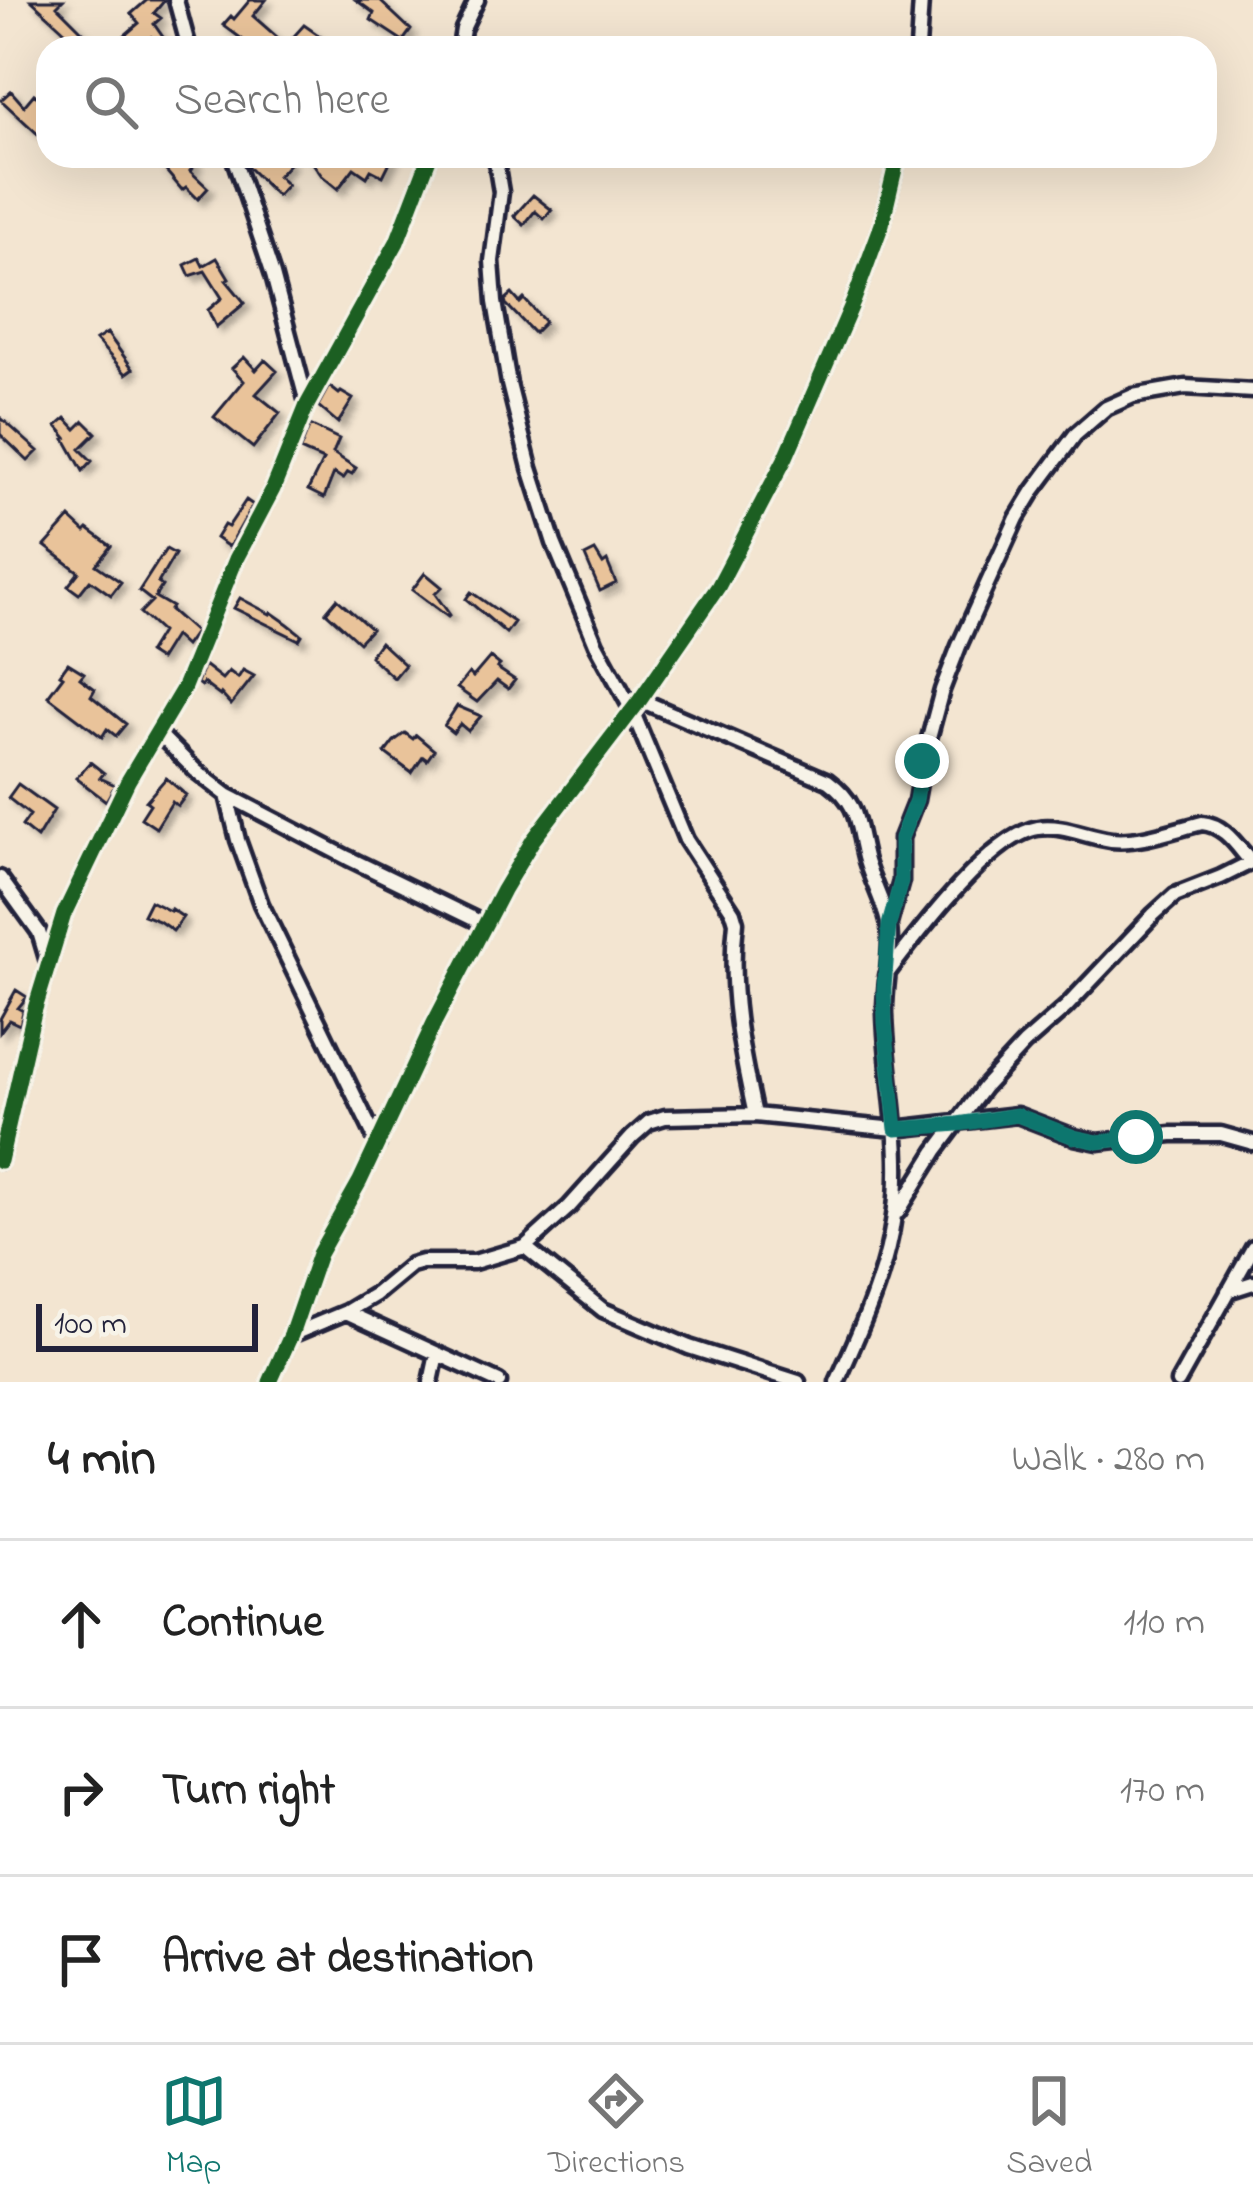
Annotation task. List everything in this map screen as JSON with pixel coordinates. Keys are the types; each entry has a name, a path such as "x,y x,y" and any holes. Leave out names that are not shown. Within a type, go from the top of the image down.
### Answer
{"street":[{"path":"176,0 186,36"},
{"path":"462,36 477,0"},
{"path":"920,36 921,0"},
{"path":"237,168 273,275 307,405"},
{"path":"0,1161 17,1080 64,914 128,781 184,686 307,405 398,242 426,168"},
{"path":"497,168 501,192 492,261 495,302 508,384 530,468 554,543 596,644 636,705 686,840 733,912 735,999 755,1114"},
{"path":"270,1382 320,1254 484,924 533,840 718,587 786,458 861,281 895,168"},
{"path":"838,1382 883,1270 894,1219 899,1158 885,1023 889,925 901,881 901,838 959,646 1034,490 1076,435 1106,408 1133,395 1184,386 1253,392"},
{"path":"636,705 828,781 846,795 889,925"},
{"path":"157,732 227,795 484,924"},
{"path":"227,795 261,904 377,1144"},
{"path":"886,976 977,868 1024,832 1042,827 1114,840 1214,824 1252,861 1175,895 1153,915 997,1072 928,1162 894,1219"},
{"path":"0,878 39,932 49,963"},
{"path":"291,1335 346,1312 412,1265 474,1262 525,1247 569,1208 632,1137 649,1122 665,1117 755,1114 896,1129 1017,1115 1098,1142 1221,1134 1253,1143"},
{"path":"525,1247 602,1310 730,1361 798,1382"},
{"path":"1178,1382 1253,1248"},
{"path":"1228,1291 1253,1283"},
{"path":"346,1312 500,1382"},
{"path":"431,1382 437,1354"}],"building":[{"path":"31,0 63,0 57,6 87,36 64,36 67,33"},
{"path":"147,0 165,0 154,13 161,18 154,24 162,36 124,36 139,23 131,14"},
{"path":"250,0 266,0 253,16 276,36 238,36 223,25 231,16 234,19"},
{"path":"356,0 379,0 411,30 407,36 395,36 371,20 374,13"},
{"path":"304,25 320,36 294,36"},
{"path":"11,91 24,106 36,96 36,132 1,100"},
{"path":"164,168 193,168 190,171 208,188 198,199 186,187 182,190"},
{"path":"249,168 285,168 278,176 287,185 277,196"},
{"path":"316,168 354,168 338,189"},
{"path":"354,168 387,168 383,176 371,170 367,177"},
{"path":"533,195 552,210 544,219 535,211 524,225 514,216"},
{"path":"199,258 203,266 217,258 226,280 245,303 216,327 208,310 222,298 205,271 190,276 185,265"},
{"path":"512,294 520,303 524,299 545,322 534,333 506,304"},
{"path":"107,333 133,369 126,374 96,340"},
{"path":"244,357 256,370 265,360 277,371 256,394 280,413 253,448 214,417 244,381 232,368"},
{"path":"329,386 353,399 338,423 318,406"},
{"path":"0,417 38,451 28,461 0,434"},
{"path":"66,418 76,429 84,421 96,433 80,449 92,461 83,471 57,426"},
{"path":"310,425 339,439 333,453 356,468 343,479 334,473 324,498 308,490 323,460 300,450"},
{"path":"246,500 253,505 229,547 216,538"},
{"path":"70,518 111,546 96,565 121,582 111,595 90,580 79,594 68,586 79,572 45,546"},
{"path":"166,549 175,554 155,597 172,607 195,632 185,646 174,636 159,660 148,653 161,632 140,613 152,601 139,591"},
{"path":"595,551 603,564 607,561 616,583 600,591 585,556"},
{"path":"425,573 442,587 435,594 448,617 412,590"},
{"path":"471,592 514,622 506,633 466,599"},
{"path":"240,598 288,624 302,635 299,640 234,608"},
{"path":"337,599 371,629 359,642 326,612"},
{"path":"380,642 405,665 394,678 370,656"},
{"path":"490,657 515,680 508,689 497,681 477,702 457,688"},
{"path":"68,663 84,673 80,678 95,689 91,696 126,724 116,736 107,729 102,737 48,696"},
{"path":"204,665 222,679 229,671 238,678 243,670 254,676 231,705 221,694 197,683"},
{"path":"457,706 481,716 468,731 460,724 453,733 444,726"},
{"path":"405,733 413,739 416,735 434,750 412,773 385,753"},
{"path":"90,762 104,773 100,778 115,785 106,801 76,778"},
{"path":"166,778 186,795 178,806 172,802 156,828 141,818 150,804 146,801"},
{"path":"18,784 54,810 37,838 22,826 30,815 8,798"},
{"path":"150,901 183,917 173,931 143,915"},
{"path":"16,990 27,997 18,1008 23,1011 20,1025 9,1020 0,1032 0,1019"}],"cycle path":[{"path":"0,1161 34,1012 64,914 128,781 184,687 307,405 397,242 425,168"},
{"path":"270,1382 319,1254 360,1181 503,890 533,840 640,700 718,587 786,457 854,300 882,224 895,168"}],"route":[{"path":"922,761 916,800 901,838 903,865 889,925 884,988 896,1129 1017,1115 1098,1142 1136,1137"}]}
